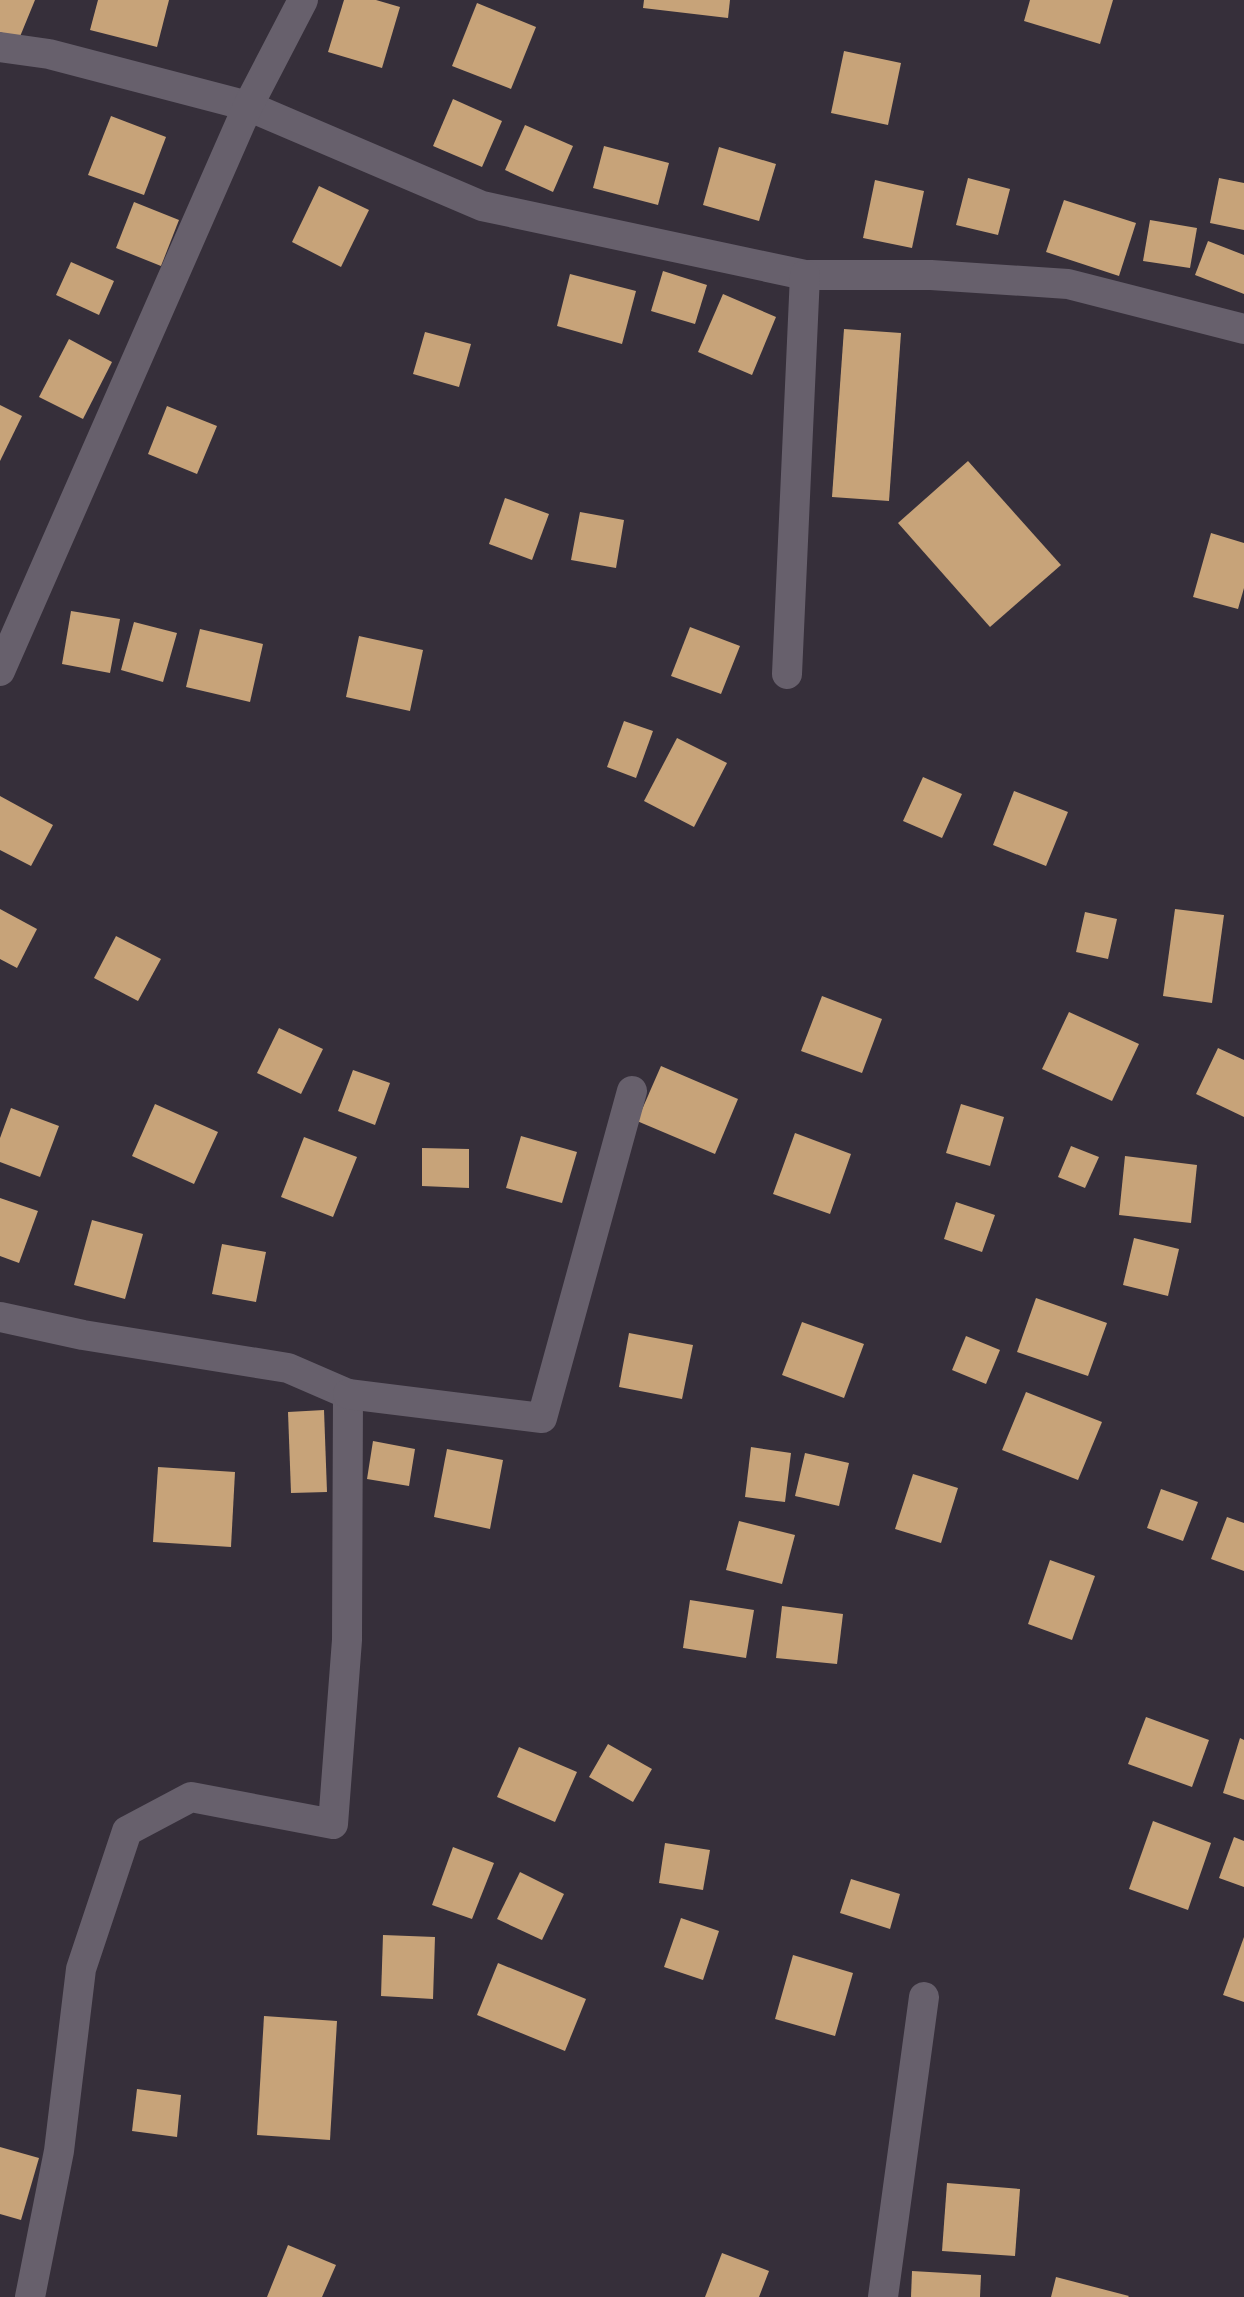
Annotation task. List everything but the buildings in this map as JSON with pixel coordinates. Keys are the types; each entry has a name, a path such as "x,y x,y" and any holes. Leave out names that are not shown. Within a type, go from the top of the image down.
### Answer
{"street":[{"path":"0,670 248,106 303,0"},
{"path":"0,47 49,54 248,106 482,206 805,275 931,276 1068,284 1244,328"},
{"path":"788,674 805,275"},
{"path":"0,1317 83,1335 288,1368 348,1394 542,1418 632,1091"},
{"path":"30,2297 59,2150 81,1969 126,1831 191,1798 333,1824 347,1640 348,1394"},
{"path":"882,2297 924,1997"}]}
